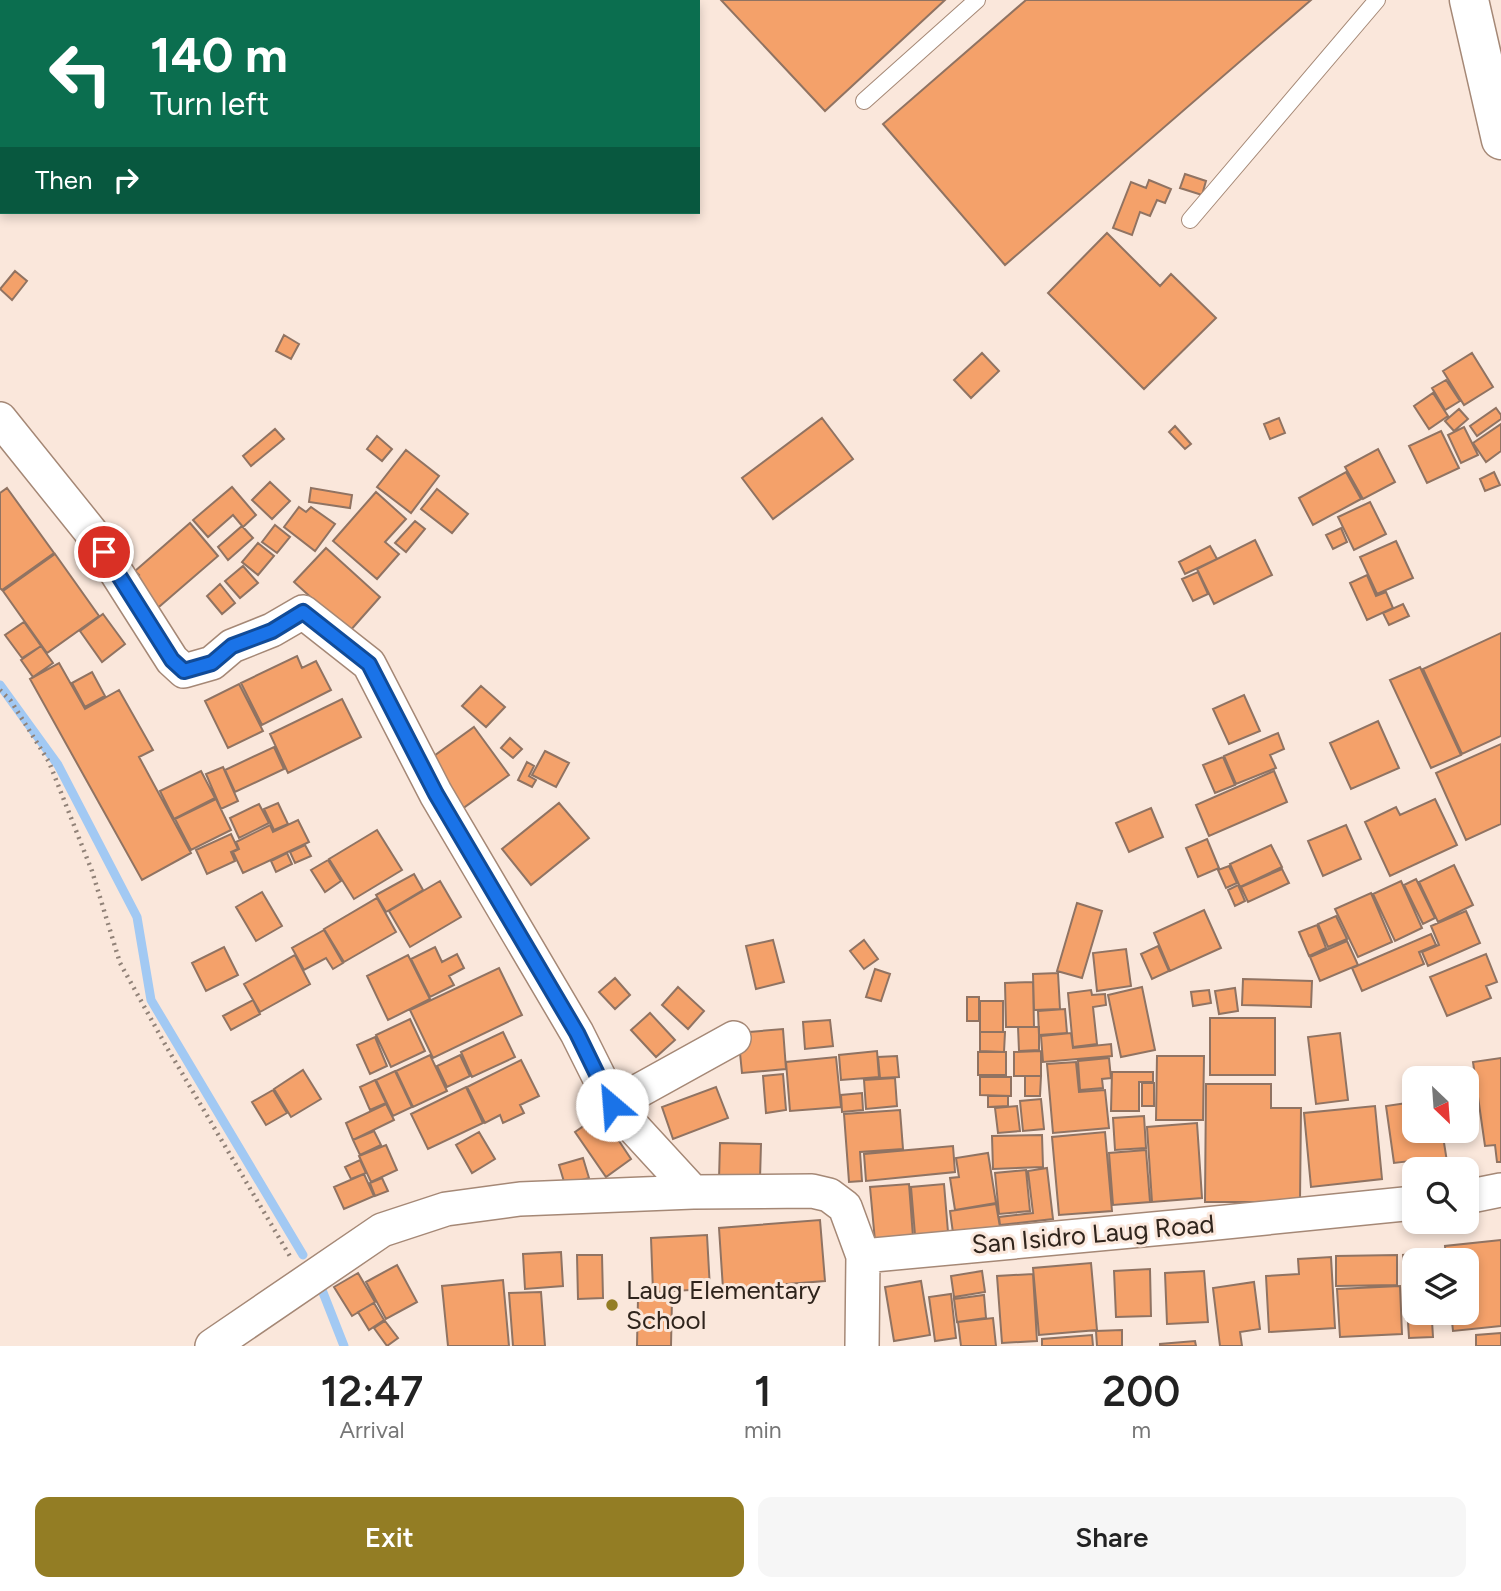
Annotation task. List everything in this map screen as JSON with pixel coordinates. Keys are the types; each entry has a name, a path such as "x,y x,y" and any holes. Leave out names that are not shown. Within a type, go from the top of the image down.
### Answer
{"main road":[{"path":"1469,0 1501,140"}],"street":[{"path":"0,419 90,531 172,660 184,671 212,663 232,646 272,631 303,612 369,664 436,794 577,1033 612,1105 693,1192"},
{"path":"612,1105 734,1038"},
{"path":"1479,1194 1501,1190"},
{"path":"212,1346 382,1230 446,1209 520,1199 693,1192 812,1191 829,1195 845,1207 863,1255 862,1346"},
{"name":"San Isidro Laug Road","path":"863,1255 1402,1204"}],"lane":[{"path":"864,101 976,0"},
{"path":"1190,220 1377,0"}],"path":[{"path":"0,690 11,701 49,762 92,871 120,963 305,1283"}],"building":[{"path":"721,0 945,0 825,111"},
{"path":"1026,0 1311,0 1005,265 883,124"},
{"path":"1185,174 1206,181 1202,195 1180,188"},
{"path":"1149,180 1171,189 1165,203 1157,200 1150,216 1140,212 1132,235 1113,228 1131,182 1146,188"},
{"path":"1107,233 1160,286 1171,274 1216,318 1144,389 1048,293"},
{"path":"15,271 27,281 12,300 0,289"},
{"path":"284,335 299,344 291,359 276,351"},
{"path":"982,353 999,371 971,398 954,380"},
{"path":"1472,353 1493,387 1464,405 1443,371"},
{"path":"1446,380 1460,401 1445,410 1432,388"},
{"path":"1433,393 1448,416 1429,429 1414,406"},
{"path":"1496,408 1501,419 1477,436 1470,426"},
{"path":"1459,409 1468,419 1454,431 1445,421"},
{"path":"822,418 853,459 773,519 742,478"},
{"path":"1279,418 1285,433 1270,439 1264,424"},
{"path":"1501,424 1501,451 1486,462 1473,443"},
{"path":"1175,426 1191,444 1185,449 1169,432"},
{"path":"1464,427 1478,455 1461,463 1448,435"},
{"path":"275,429 284,439 251,466 243,456"},
{"path":"1441,431 1459,468 1427,483 1409,446"},
{"path":"377,436 392,449 382,461 367,449"},
{"path":"1378,449 1395,482 1363,499 1345,467"},
{"path":"406,450 439,476 411,513 377,487"},
{"path":"1346,472 1361,499 1313,525 1299,498"},
{"path":"1494,472 1500,485 1485,491 1480,479"},
{"path":"270,482 290,501 272,519 252,500"},
{"path":"232,487 256,515 243,527 233,515 208,537 193,520"},
{"path":"7,488 54,553 2,590 0,493"},
{"path":"311,488 352,495 350,508 309,502"},
{"path":"437,489 468,514 452,533 421,509"},
{"path":"376,492 406,519 385,542 399,554 377,579 333,541"},
{"path":"1370,502 1386,534 1354,550 1338,517"},
{"path":"299,507 306,512 311,507 335,524 315,551 284,527"},
{"path":"415,521 425,529 406,552 395,543"},
{"path":"190,523 218,556 153,612 129,584 139,575 135,571"},
{"path":"275,525 290,537 277,553 262,542"},
{"path":"242,526 253,538 228,560 218,547"},
{"path":"1341,528 1347,542 1333,549 1326,535"},
{"path":"1255,540 1272,575 1214,604 1197,569"},
{"path":"1396,541 1413,578 1377,594 1360,557"},
{"path":"258,543 274,556 258,575 242,562"},
{"path":"1210,546 1217,559 1185,574 1179,562"},
{"path":"326,548 380,597 349,632 294,582"},
{"path":"55,554 99,616 47,653 3,591"},
{"path":"243,566 258,583 240,598 225,581"},
{"path":"1198,572 1208,594 1193,601 1182,579"},
{"path":"1367,575 1376,596 1386,592 1393,608 1367,620 1350,583"},
{"path":"220,584 235,603 222,614 207,596"},
{"path":"1403,604 1409,616 1389,625 1383,613"},
{"path":"103,614 125,644 102,662 80,631"},
{"path":"24,622 41,646 22,658 5,635"},
{"path":"1501,633 1501,736 1462,754 1423,669"},
{"path":"41,646 53,663 33,677 21,660"},
{"path":"297,656 302,668 316,661 331,690 262,725 241,683"},
{"path":"59,663 85,709 119,690 153,750 139,757 191,853 142,880 30,679"},
{"path":"1420,667 1461,755 1431,768 1390,680"},
{"path":"92,672 105,696 85,707 72,683"},
{"path":"239,684 263,731 228,748 205,701"},
{"path":"481,686 505,707 486,727 462,706"},
{"path":"1244,695 1260,731 1229,744 1213,709"},
{"path":"342,699 361,737 288,773 270,734"},
{"path":"1378,721 1399,768 1351,789 1330,743"},
{"path":"474,727 509,775 462,809 427,761"},
{"path":"1278,733 1284,749 1270,755 1276,768 1236,784 1224,756"},
{"path":"510,738 522,749 513,758 501,748"},
{"path":"1501,744 1501,824 1466,840 1436,773"},
{"path":"274,747 284,769 235,792 225,770"},
{"path":"545,751 569,763 556,787 532,775"},
{"path":"1223,757 1235,785 1215,793 1203,765"},
{"path":"527,762 534,766 529,776 536,780 532,787 518,780"},
{"path":"223,767 238,801 221,809 206,774"},
{"path":"201,771 215,798 174,819 160,791"},
{"path":"1274,771 1287,802 1209,836 1196,805"},
{"path":"216,799 231,830 191,850 175,819"},
{"path":"1435,799 1457,845 1390,876 1365,822 1396,807 1400,815"},
{"path":"278,803 288,824 274,830 264,809"},
{"path":"559,803 589,838 531,885 502,849"},
{"path":"259,804 269,823 239,838 230,818"},
{"path":"1151,808 1163,837 1129,852 1116,823"},
{"path":"298,820 309,842 243,873 233,852 239,849 236,842 270,825 273,832"},
{"path":"1346,825 1361,859 1323,876 1308,841"},
{"path":"377,830 402,870 354,899 329,859"},
{"path":"231,834 238,849 231,852 235,861 207,874 196,850"},
{"path":"1207,839 1219,868 1198,877 1186,848"},
{"path":"305,845 311,856 295,863 290,852"},
{"path":"1271,845 1282,867 1240,887 1230,864"},
{"path":"287,853 292,864 276,872 271,861"},
{"path":"328,860 341,881 325,892 311,870"},
{"path":"1454,865 1473,905 1438,922 1419,882"},
{"path":"1229,866 1237,883 1226,888 1218,870"},
{"path":"1282,869 1289,883 1248,902 1241,887"},
{"path":"414,874 423,890 386,912 376,895"},
{"path":"1416,879 1435,918 1423,924 1404,885"},
{"path":"440,881 461,917 410,947 389,911"},
{"path":"1401,881 1422,928 1395,941 1373,894"},
{"path":"1238,885 1245,901 1235,906 1228,890"},
{"path":"262,892 282,926 256,941 236,907"},
{"path":"1371,893 1392,942 1358,957 1335,909"},
{"path":"377,898 396,932 344,962 324,929"},
{"path":"1077,903 1102,911 1082,978 1057,971"},
{"path":"1204,910 1221,948 1170,971 1154,933"},
{"path":"1466,911 1480,943 1428,966 1422,952 1439,945 1431,926"},
{"path":"1336,916 1347,939 1328,947 1318,924"},
{"path":"1317,925 1326,948 1309,956 1299,932"},
{"path":"324,930 343,963 333,969 326,958 304,970 292,948"},
{"path":"1431,934 1436,945 1419,952 1424,964 1362,991 1352,968"},
{"path":"773,940 784,982 756,989 746,946"},
{"path":"864,940 878,959 864,969 850,951"},
{"path":"1347,941 1358,965 1320,981 1310,957"},
{"path":"1158,946 1169,971 1152,979 1141,954"},
{"path":"224,947 238,975 206,991 192,963"},
{"path":"435,947 442,962 457,954 464,968 449,976 454,985 430,997 411,959"},
{"path":"1126,949 1131,986 1097,991 1093,953"},
{"path":"1486,954 1497,982 1486,986 1491,998 1447,1016 1430,977"},
{"path":"295,955 310,984 260,1012 244,984"},
{"path":"408,955 430,999 388,1020 367,976"},
{"path":"499,968 522,1015 433,1058 410,1010"},
{"path":"875,969 890,974 881,1001 866,997"},
{"path":"1058,973 1060,1009 1034,1010 1033,974"},
{"path":"615,978 630,995 615,1009 599,992"},
{"path":"1243,979 1312,981 1311,1007 1242,1005"},
{"path":"1033,982 1034,1027 1006,1027 1005,983"},
{"path":"678,987 704,1011 688,1029 662,1005"},
{"path":"1142,987 1155,1050 1121,1057 1108,995"},
{"path":"1235,988 1238,1011 1219,1014 1215,991"},
{"path":"1091,990 1092,995 1105,994 1106,1005 1093,1007 1097,1044 1073,1047 1068,993"},
{"path":"1209,990 1211,1003 1193,1006 1191,992"},
{"path":"967,997 979,997 979,1021 967,1021"},
{"path":"253,1000 260,1014 231,1030 223,1016"},
{"path":"980,1001 1003,1001 1003,1032 980,1032"},
{"path":"1065,1009 1067,1033 1039,1035 1038,1011"},
{"path":"650,1013 675,1040 656,1057 631,1030"},
{"path":"1210,1018 1275,1018 1275,1075 1210,1075"},
{"path":"410,1019 425,1051 391,1067 376,1035"},
{"path":"830,1020 833,1046 805,1049 803,1022"},
{"path":"1018,1027 1039,1027 1039,1050 1019,1051"},
{"path":"783,1029 786,1069 742,1073 738,1033"},
{"path":"503,1032 515,1057 472,1077 461,1052"},
{"path":"980,1032 1005,1032 1004,1052 980,1051"},
{"path":"1071,1033 1073,1048 1111,1044 1112,1056 1043,1062 1041,1036"},
{"path":"1340,1033 1348,1100 1316,1104 1308,1037"},
{"path":"375,1037 387,1066 370,1074 357,1045"},
{"path":"877,1051 879,1077 841,1080 839,1055"},
{"path":"1041,1051 1041,1076 1014,1076 1014,1052"},
{"path":"978,1052 1006,1052 1006,1075 978,1075"},
{"path":"430,1055 447,1091 413,1107 396,1071"},
{"path":"460,1055 470,1076 447,1087 437,1066"},
{"path":"897,1056 899,1077 880,1078 878,1057"},
{"path":"1157,1056 1204,1056 1203,1120 1156,1120"},
{"path":"836,1057 841,1107 790,1111 786,1062"},
{"path":"1109,1058 1111,1078 1102,1079 1103,1088 1080,1090 1078,1061"},
{"path":"1501,1058 1501,1162 1497,1162 1495,1145 1485,1146 1479,1104 1479,1066 1474,1066 1473,1062"},
{"path":"521,1060 539,1096 520,1105 524,1113 503,1123 500,1115 485,1123 467,1087"},
{"path":"1076,1062 1079,1092 1105,1090 1109,1128 1053,1133 1047,1064"},
{"path":"303,1070 321,1099 291,1117 274,1089"},
{"path":"395,1071 412,1107 393,1116 376,1080"},
{"path":"1112,1072 1153,1072 1153,1082 1139,1082 1139,1111 1111,1111"},
{"path":"783,1074 786,1110 766,1113 763,1076"},
{"path":"1025,1076 1041,1076 1040,1096 1025,1096"},
{"path":"980,1077 1011,1077 1011,1096 980,1095"},
{"path":"895,1078 897,1106 866,1109 864,1080"},
{"path":"375,1080 386,1103 370,1110 360,1087"},
{"path":"1142,1083 1154,1083 1154,1106 1142,1106"},
{"path":"1206,1084 1271,1084 1271,1108 1301,1108 1300,1202 1205,1202"},
{"path":"466,1087 483,1123 428,1149 411,1114"},
{"path":"716,1087 728,1118 673,1139 662,1107"},
{"path":"273,1090 287,1113 266,1125 252,1102"},
{"path":"862,1093 863,1110 842,1112 841,1095"},
{"path":"988,1096 1008,1096 1008,1106 988,1107"},
{"path":"1041,1099 1044,1129 1023,1131 1020,1101"},
{"path":"386,1104 394,1120 353,1140 346,1123"},
{"path":"1402,1104 1402,1143 1444,1143 1446,1157 1402,1157 1402,1162 1394,1163 1386,1106"},
{"path":"1017,1106 1020,1131 998,1133 995,1108"},
{"path":"1375,1106 1382,1179 1311,1187 1304,1113"},
{"path":"900,1110 903,1149 860,1152 862,1181 849,1182 844,1114"},
{"path":"601,1114 631,1159 606,1177 575,1132"},
{"path":"1144,1116 1146,1148 1115,1150 1113,1118"},
{"path":"1197,1123 1202,1198 1152,1202 1147,1127"},
{"path":"374,1131 381,1145 360,1155 353,1140"},
{"path":"479,1132 495,1159 472,1173 456,1145"},
{"path":"1105,1132 1112,1211 1059,1215 1052,1137"},
{"path":"1042,1135 1043,1167 993,1169 992,1136"},
{"path":"720,1143 761,1144 760,1179 719,1179"},
{"path":"386,1145 397,1170 371,1182 359,1156"},
{"path":"953,1146 955,1172 866,1181 864,1154"},
{"path":"1146,1150 1150,1202 1113,1205 1109,1153"},
{"path":"988,1153 996,1203 955,1210 950,1178 959,1177 956,1158"},
{"path":"583,1158 589,1178 565,1185 559,1165"},
{"path":"360,1160 366,1173 351,1179 345,1167"},
{"path":"1047,1168 1053,1219 1000,1225 999,1217 1033,1213 1028,1171"},
{"path":"1026,1170 1030,1211 999,1214 995,1173"},
{"path":"364,1174 374,1196 344,1209 334,1187"},
{"path":"382,1178 388,1191 375,1196 370,1183"},
{"path":"909,1184 913,1237 875,1241 870,1187"},
{"path":"944,1184 948,1232 915,1235 911,1187"},
{"path":"996,1204 1000,1227 953,1233 950,1211"},
{"path":"820,1220 825,1281 723,1289 719,1228"},
{"path":"707,1235 710,1289 653,1292 651,1238"},
{"path":"1501,1240 1501,1326 1453,1331 1452,1325 1479,1325 1479,1248 1445,1246"},
{"path":"561,1252 563,1286 525,1289 523,1254"},
{"path":"577,1255 602,1255 603,1298 578,1299"},
{"path":"1397,1255 1397,1285 1336,1286 1336,1256"},
{"path":"1331,1257 1335,1328 1269,1332 1266,1276 1299,1274 1298,1259"},
{"path":"1091,1263 1097,1330 1039,1335 1033,1268"},
{"path":"397,1265 417,1302 386,1319 366,1282"},
{"path":"1150,1269 1151,1316 1116,1317 1114,1271"},
{"path":"982,1271 985,1292 954,1297 951,1276"},
{"path":"1204,1271 1208,1322 1167,1324 1165,1273"},
{"path":"358,1273 375,1302 352,1316 334,1287"},
{"path":"1033,1274 1037,1341 1002,1343 997,1276"},
{"path":"503,1280 509,1346 448,1346 442,1286"},
{"path":"921,1281 930,1335 894,1341 885,1287"},
{"path":"1254,1282 1260,1329 1240,1332 1242,1346 1220,1346 1213,1288"},
{"path":"1400,1286 1402,1334 1340,1337 1337,1289"},
{"path":"541,1292 545,1346 513,1346 509,1293"},
{"path":"951,1294 956,1338 935,1341 929,1297"},
{"path":"984,1295 986,1318 957,1322 954,1299"},
{"path":"638,1298 672,1298 671,1346 637,1346"},
{"path":"374,1303 384,1320 369,1330 358,1312"},
{"path":"993,1318 996,1346 961,1346 958,1322"},
{"path":"385,1321 398,1338 387,1346 374,1328"},
{"path":"1408,1325 1432,1325 1433,1337 1409,1338"},
{"path":"1122,1330 1122,1346 1097,1346 1096,1331"},
{"path":"1501,1333 1501,1346 1476,1346 1476,1335"},
{"path":"1092,1335 1093,1346 1042,1346 1042,1339"},
{"path":"1195,1341 1196,1346 1160,1346 1160,1344"}],"waterway":[{"path":"0,685 58,765 137,917 151,1000 303,1255"},
{"path":"322,1290 344,1346"}],"place":[{"name":"Laug Elementary School","path":"612,1305"}],"route":[{"path":"104,552 172,660 184,671 212,663 232,646 272,631 303,612 369,664 436,794 577,1033 612,1105"}]}
